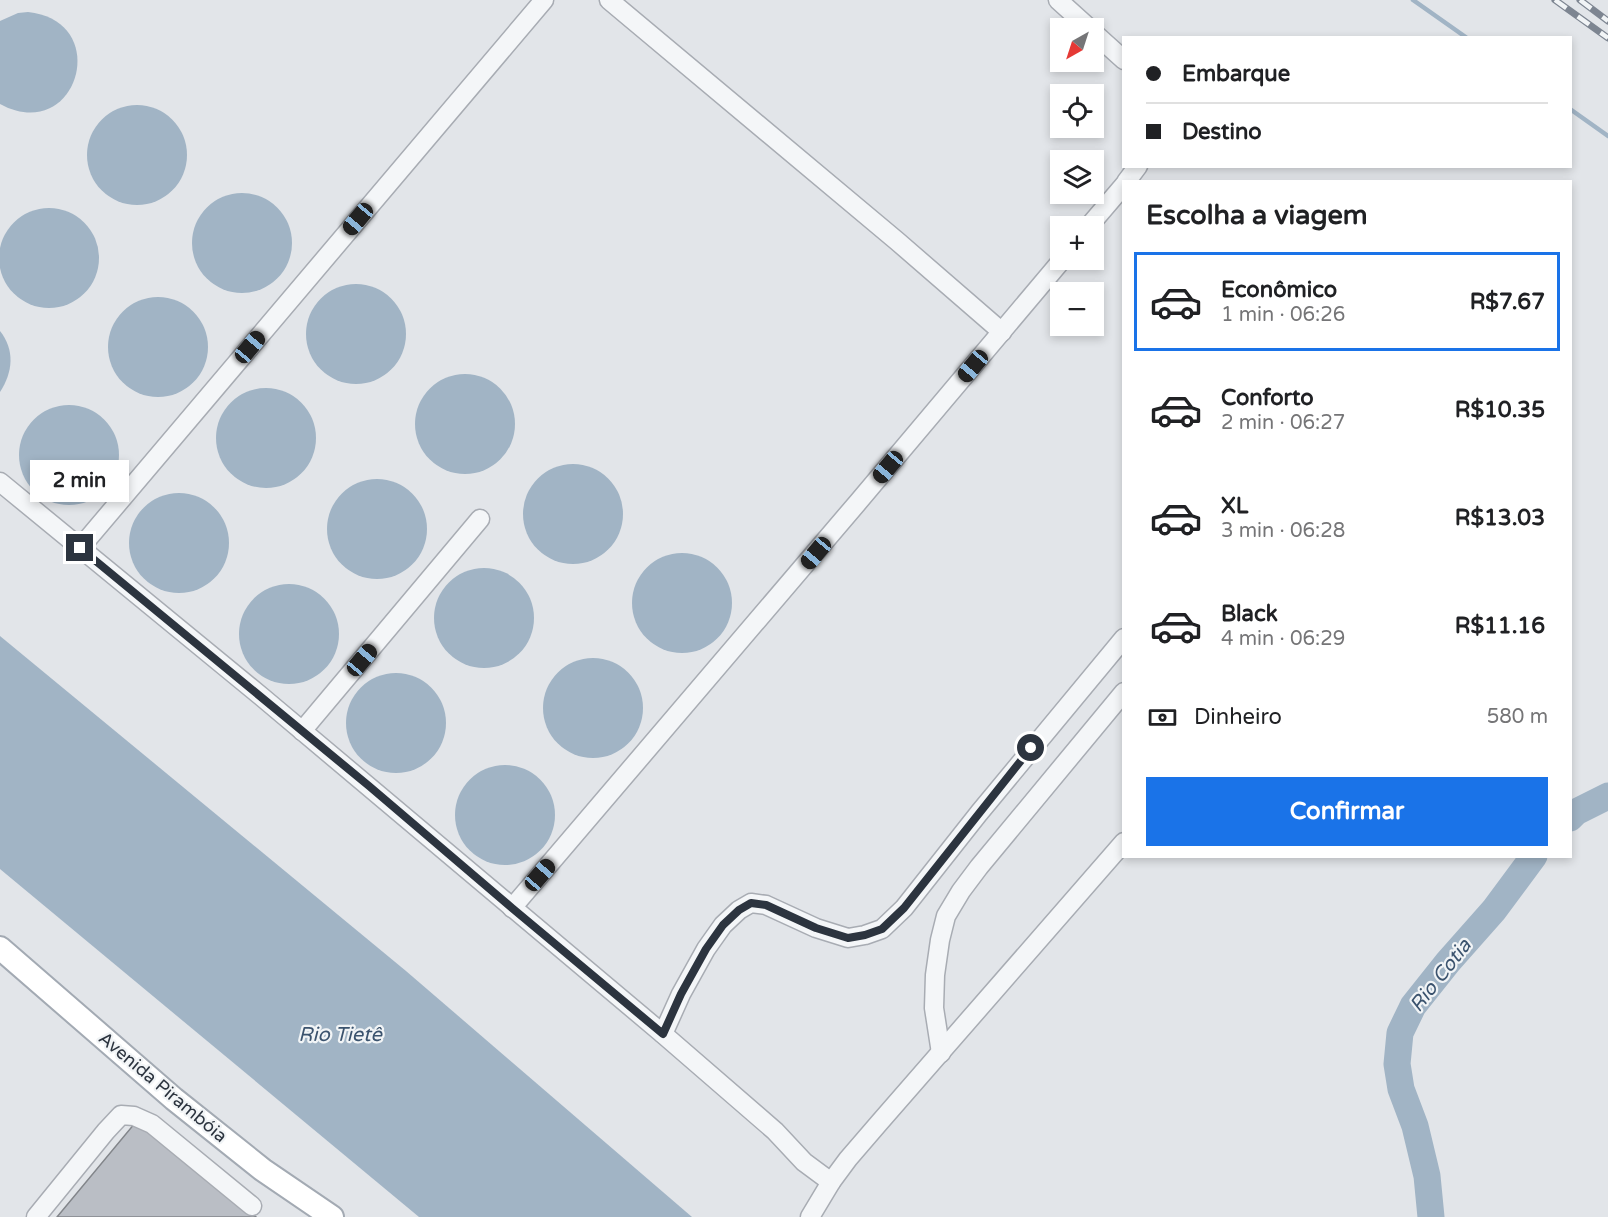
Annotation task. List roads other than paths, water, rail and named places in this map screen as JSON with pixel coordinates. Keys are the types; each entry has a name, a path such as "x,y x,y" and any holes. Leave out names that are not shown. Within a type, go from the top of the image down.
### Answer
{"main road":[{"name":"Avenida Pirambóia","path":"0,948 183,1106 263,1170 332,1217"}],"lane":[{"path":"80,548 544,0"},
{"path":"609,0 1002,332"},
{"path":"1058,0 1078,18"},
{"path":"1104,42 1122,58"},
{"path":"1127,180 1136,168"},
{"path":"1097,216 1122,187"},
{"path":"512,908 1054,270"},
{"path":"0,482 302,731 663,1034 775,1131 804,1162 831,1182"},
{"path":"302,731 480,519"},
{"path":"663,1034 681,994 706,949 723,925 739,910 751,903 766,905 816,928 848,938 882,929 904,908 979,813 1122,640"},
{"path":"941,1053 934,1008 935,975 946,916 979,867 1122,694"},
{"path":"810,1217 848,1159 1122,844"},
{"path":"36,1217 121,1115 134,1116 152,1125 252,1206"}],"water":[{"path":"28,12 55,20 71,36 77,56 75,77 65,96 49,109 27,112 0,104 0,21 18,13"},
{"path":"137,105 156,109 172,120 183,136 187,155 183,174 172,190 156,201 137,205 118,201 102,190 91,174 87,155 91,136 102,120 118,109"},
{"path":"242,193 270,201 284,215 292,243 284,271 270,285 242,293 214,285 200,271 192,243 200,215 214,201"},
{"path":"49,208 68,212 84,223 95,239 99,258 95,277 84,293 68,304 49,308 30,304 14,293 3,277 -1,258 3,239 14,223 30,212"},
{"path":"356,284 375,288 391,299 402,315 406,334 402,353 391,369 375,380 356,384 337,380 321,369 310,353 306,334 310,315 321,299 337,288"},
{"path":"158,297 177,301 193,312 204,328 208,347 204,366 193,382 177,393 158,397 139,393 123,382 112,366 108,347 112,328 123,312 139,301"},
{"path":"0,331 10,353 10,369 0,392"},
{"path":"465,374 484,378 500,389 511,405 515,424 511,443 500,459 484,470 465,474 446,470 430,459 419,443 415,424 419,405 430,389 446,378"},
{"path":"266,388 285,392 301,403 312,419 316,438 312,457 301,473 285,484 266,488 247,484 231,473 220,457 216,438 220,419 231,403 247,392"},
{"path":"69,405 88,409 104,420 115,436 119,455 115,474 104,490 88,501 69,505 50,501 34,490 23,474 19,455 23,436 34,420 50,409"},
{"path":"573,464 592,468 608,479 619,495 623,514 619,533 608,549 592,560 573,564 554,560 538,549 527,533 523,514 527,495 538,479 554,468"},
{"path":"377,479 396,483 412,494 423,510 427,529 423,548 412,564 396,575 377,579 358,575 342,564 331,548 327,529 331,510 342,494 358,483"},
{"path":"179,493 198,497 214,508 225,524 229,543 225,562 214,578 198,589 179,593 160,589 144,578 133,562 129,543 133,524 144,508 160,497"},
{"path":"682,553 701,557 717,568 728,584 732,603 728,622 717,638 701,649 682,653 663,649 647,638 636,622 632,603 636,584 647,568 663,557"},
{"path":"484,568 503,572 519,583 530,599 534,618 530,637 519,653 503,664 484,668 465,664 449,653 438,637 434,618 438,599 449,583 465,572"},
{"path":"289,584 308,588 324,599 335,615 339,634 335,653 324,669 308,680 289,684 270,680 254,669 243,653 239,634 243,615 254,599 270,588"},
{"name":"Rio Tietê","path":"0,636 406,971 692,1217 419,1217 0,869"},
{"path":"593,658 612,662 628,673 639,689 643,708 639,727 628,743 612,754 593,758 574,754 558,743 547,727 543,708 547,689 558,673 574,662"},
{"path":"396,673 415,677 431,688 442,704 446,723 442,742 431,758 415,769 396,773 377,769 361,758 350,742 346,723 350,704 361,688 377,677"},
{"path":"505,765 524,769 540,780 551,796 555,815 551,834 540,850 524,861 505,865 486,861 470,850 459,834 455,815 459,796 470,780 486,769"}],"waterway":[{"path":"1413,0 1464,36"},
{"path":"1572,110 1608,136"},
{"name":"Rio Cotia","path":"1572,816 1608,796"},
{"name":"Rio Cotia","path":"1431,1217 1427,1176 1415,1126 1401,1089 1397,1064 1400,1033 1413,1006 1494,910 1533,858"}],"railway":[{"path":"1555,0 1608,38"},
{"path":"1580,0 1608,21"}]}
